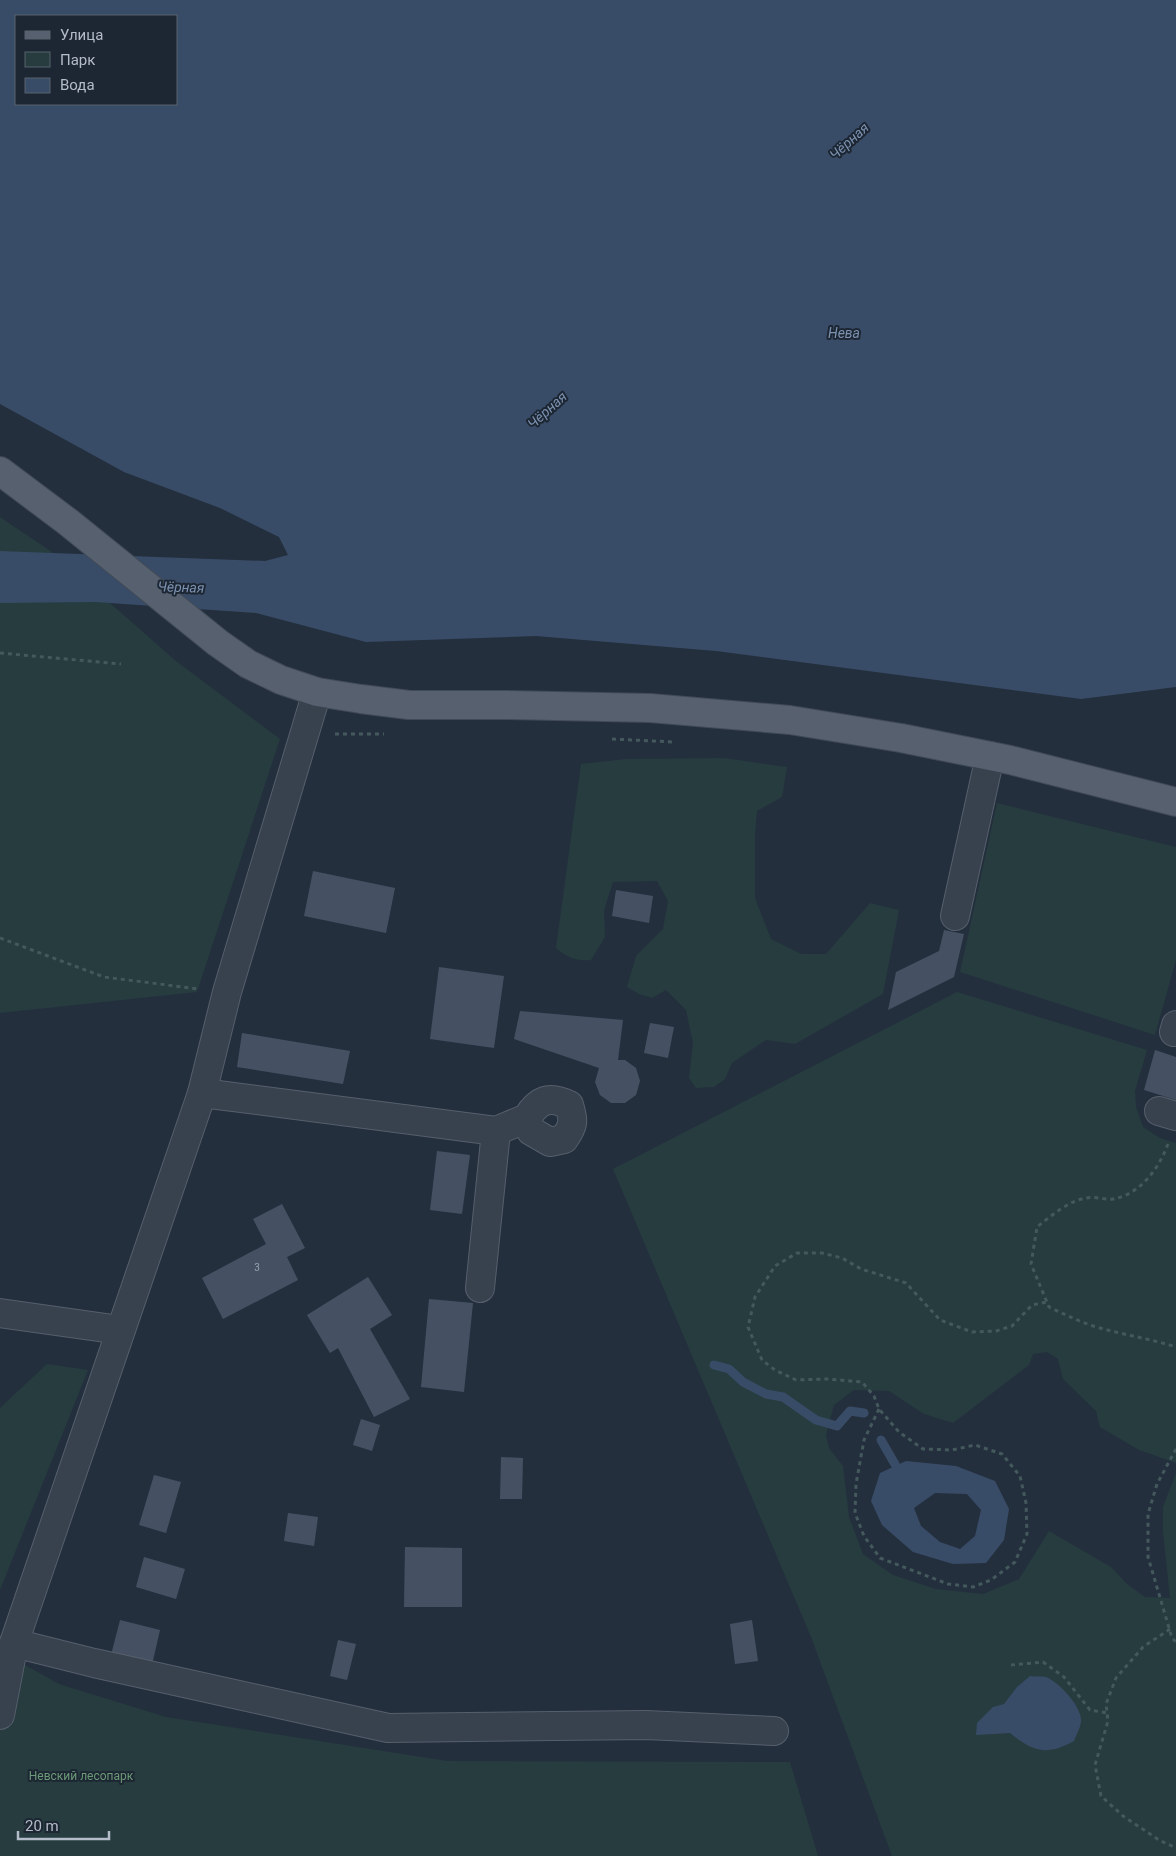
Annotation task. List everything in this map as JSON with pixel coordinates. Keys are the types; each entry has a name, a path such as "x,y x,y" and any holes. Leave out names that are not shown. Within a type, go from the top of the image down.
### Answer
{"main road":[{"path":"0,471 68,522 188,620 248,664 281,680 317,692 361,700 408,705 506,704 650,708 790,720 901,738 990,756 1176,802"}],"street":[{"path":"0,1715 14,1643 202,1093 227,992 317,692"},
{"path":"955,916 990,756"},
{"path":"202,1093 496,1130 528,1118"},
{"path":"480,1288 496,1130"},
{"path":"0,1313 120,1330"},
{"path":"14,1643 94,1663 388,1728 646,1725 774,1731"}],"path":[{"path":"0,654 121,664"},
{"path":"305,734 394,734"},
{"path":"610,739 678,742"},
{"path":"0,938 104,977 227,992"},
{"path":"1168,1121 1162,1160 1139,1188 1113,1199 1086,1198 1065,1206 1037,1227 1031,1264 1049,1307 1100,1328 1176,1347"},
{"path":"879,1409 864,1440 856,1484 855,1513 864,1536 880,1558 948,1584 973,1588 991,1580 1015,1562 1027,1534 1026,1503 1020,1476 1002,1454 975,1445 952,1450 923,1448 899,1432 879,1409 874,1396 862,1382 828,1379 796,1380 775,1370 762,1360 748,1327 755,1297 775,1266 797,1253 822,1253 842,1258 861,1269 906,1284 940,1320 972,1332 996,1331 1012,1326 1032,1305 1047,1302"},
{"path":"1176,1449 1158,1484 1148,1514 1148,1557 1172,1638 1176,1642"},
{"path":"1170,1629 1143,1647 1116,1678 1106,1704 1108,1721 1095,1765 1101,1796 1123,1816 1159,1840 1176,1848"},
{"path":"1012,1665 1043,1662 1064,1678 1090,1710 1107,1713"}],"green space":[{"path":"0,517 52,552 176,661 280,739 197,992 0,1013"},
{"path":"724,758 787,767 782,797 757,811 755,898 771,939 801,954 826,954 870,903 899,910 883,994 795,1044 766,1040 732,1063 725,1079 714,1087 696,1088 689,1078 693,1043 686,1010 666,990 652,998 639,994 627,987 636,956 663,929 668,901 657,881 613,882 604,910 605,937 591,960 572,958 556,948 581,764 626,759"},
{"path":"997,803 1176,847 1176,960 1155,1035 960,972"},
{"path":"957,992 1147,1050 1135,1091 1136,1107 1143,1127 1160,1138 1176,1143 1176,1463 1139,1450 1100,1427 1096,1411 1063,1379 1058,1359 1047,1352 1033,1354 1029,1365 953,1423 924,1414 889,1391 854,1390 834,1405 826,1435 829,1448 843,1466 849,1517 863,1554 893,1575 936,1589 983,1594 1019,1579 1049,1531 1111,1567 1127,1584 1145,1597 1170,1598 1163,1532 1163,1507 1176,1473 1176,1856 892,1856 811,1637 613,1169"},
{"path":"47,1364 88,1370 0,1590 0,1408"},
{"name":"Невский лесопарк","path":"0,1651 59,1684 166,1717 447,1761 790,1762 818,1856 0,1856"}],"water":[{"name":"Нева","path":"0,0 1176,0 1176,687 1081,699 716,651 536,636 366,642 256,613 95,602 0,603 0,551 265,561 288,555 279,537 220,508 124,472 0,404"},
{"path":"906,1461 956,1466 995,1481 1009,1509 1004,1540 986,1563 953,1564 913,1552 882,1525 871,1501 880,1473","holes":["935,1493 967,1494 981,1510 975,1536 960,1549 940,1542 921,1526 914,1508"]},
{"path":"1030,1676 1046,1677 1051,1680 1074,1703 1081,1716 1081,1722 1074,1741 1056,1749 1040,1750 1033,1748 1010,1733 976,1735 977,1723 993,1707 1004,1704 1017,1687"}],"building":[{"path":"313,871 395,888 386,933 304,916"},
{"path":"616,890 653,896 649,923 612,916"},
{"path":"944,930 964,934 954,977 888,1010 896,972 939,951"},
{"path":"439,967 504,976 494,1048 430,1039"},
{"path":"520,1011 623,1020 618,1060 625,1060 636,1068 640,1081 636,1095 625,1103 611,1103 600,1095 595,1082 599,1068 514,1039"},
{"path":"650,1023 674,1027 668,1058 644,1053"},
{"path":"242,1033 350,1051 343,1084 237,1067"},
{"path":"1155,1050 1176,1057 1176,1100 1144,1090"},
{"path":"437,1151 470,1155 462,1214 430,1210"},
{"path":"282,1204 305,1248 287,1257 298,1280 223,1319 202,1278 266,1244 253,1219"},
{"path":"368,1277 392,1315 370,1329 410,1399 374,1417 338,1348 330,1353 307,1315"},
{"path":"429,1299 473,1303 464,1392 421,1387"},
{"path":"361,1419 380,1425 372,1451 353,1445"},
{"path":"501,1457 523,1458 522,1499 500,1499"},
{"path":"154,1475 181,1482 166,1533 139,1525"},
{"path":"288,1513 318,1517 314,1546 284,1541"},
{"path":"405,1547 462,1548 462,1607 404,1607"},
{"path":"144,1557 185,1569 176,1599 136,1587"},
{"path":"120,1620 160,1630 152,1665 111,1655"},
{"path":"752,1620 758,1661 735,1664 730,1624"},
{"path":"338,1640 356,1644 347,1680 330,1676"}],"waterway":[{"path":"714,1365 729,1369 743,1382 766,1394 783,1397 816,1420 837,1426 850,1411 864,1413"},
{"path":"881,1440 896,1466"}],"water label":[{"name":"Чёрная","path":"849,141"},
{"name":"Чёрная","path":"547,410"},
{"name":"Чёрная","path":"181,587"}]}
